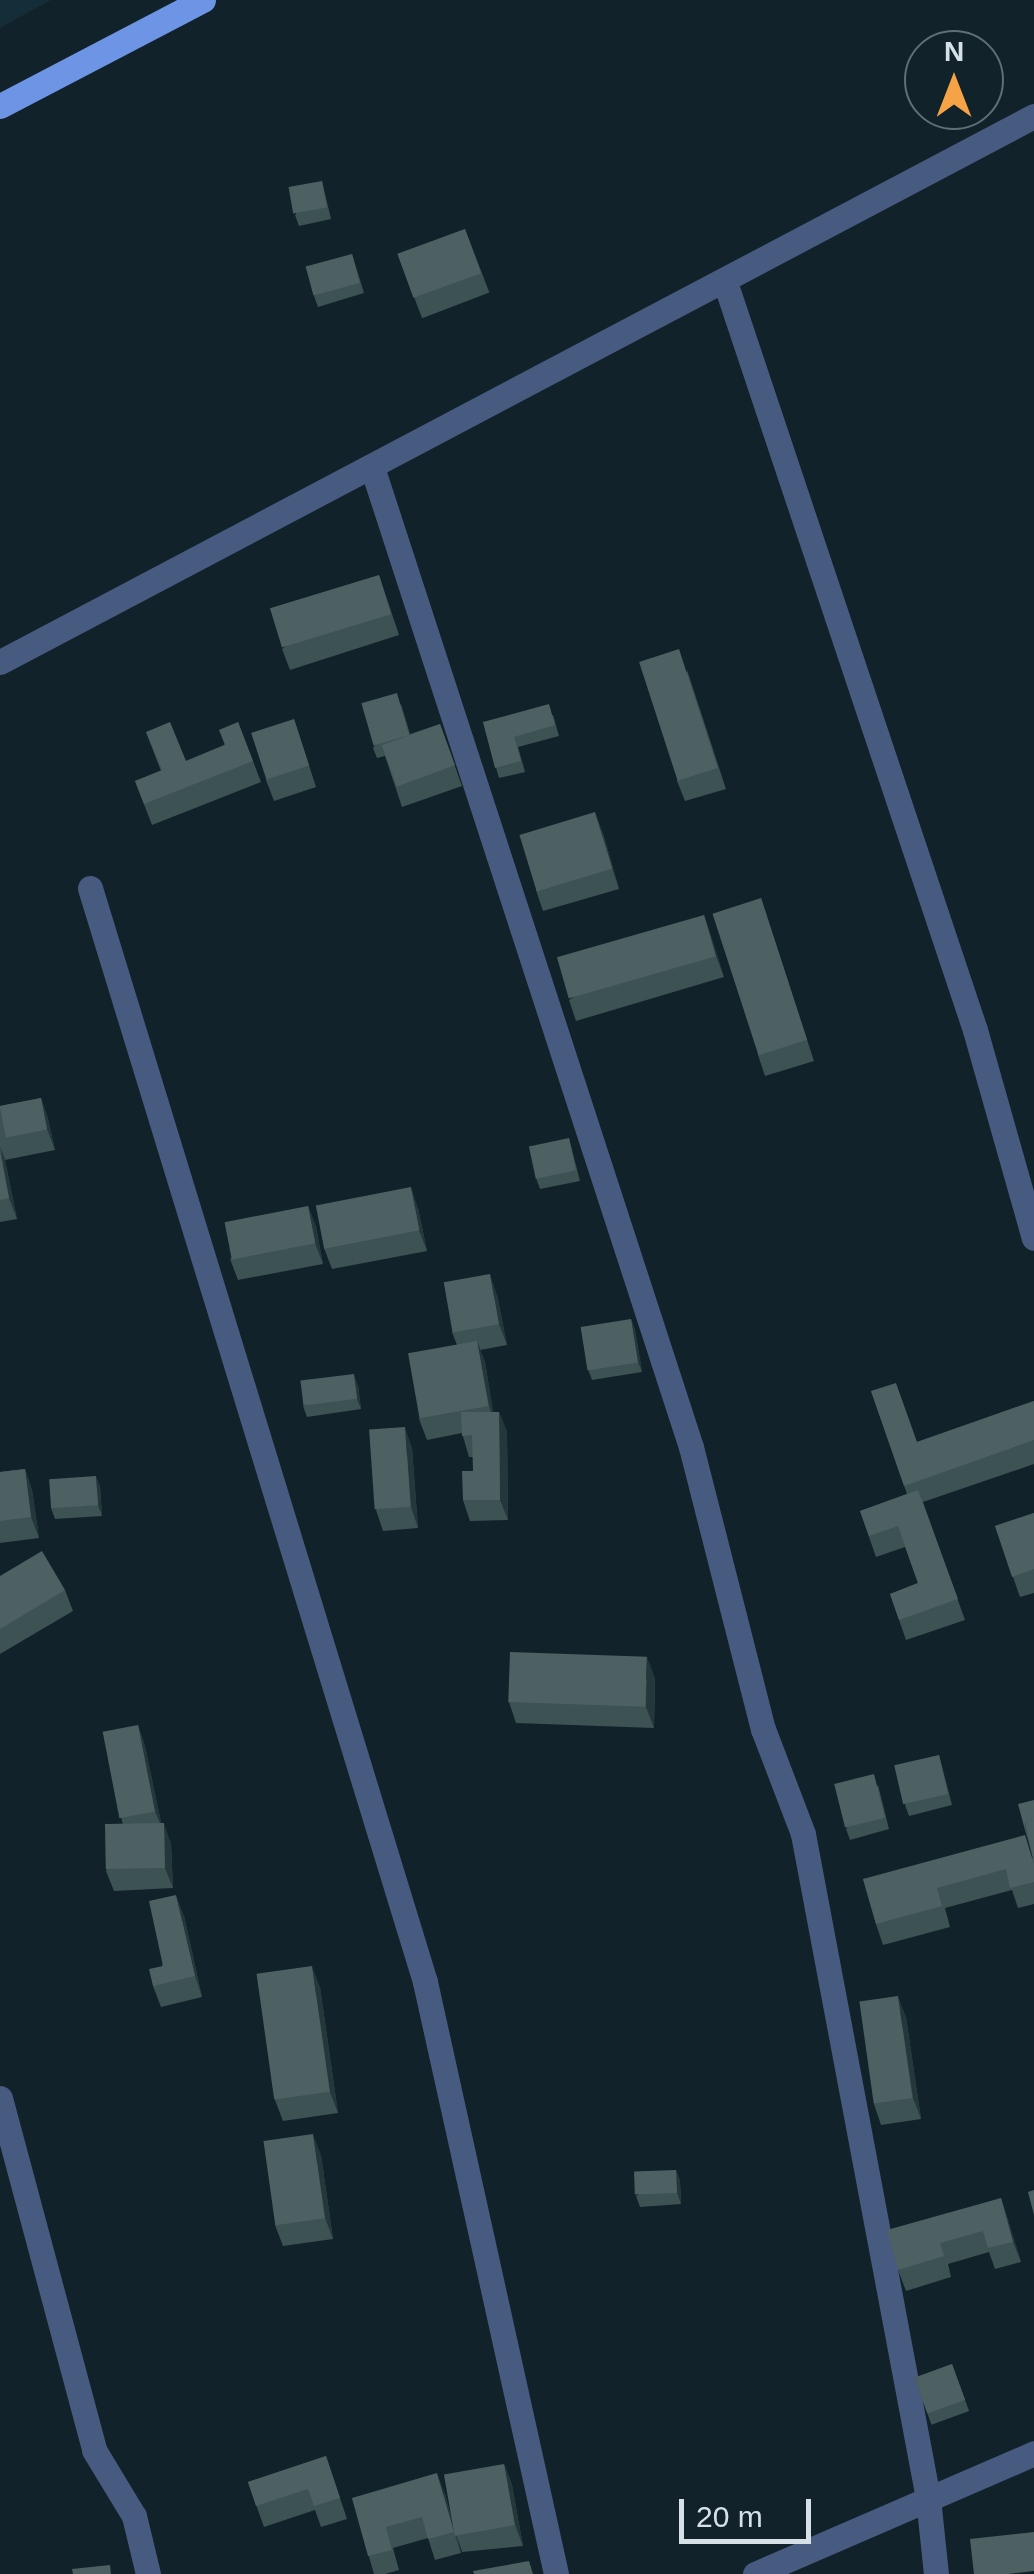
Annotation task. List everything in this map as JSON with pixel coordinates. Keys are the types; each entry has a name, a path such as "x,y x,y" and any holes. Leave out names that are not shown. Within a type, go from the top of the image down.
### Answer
{"main road":[{"path":"0,106 203,0"}],"street":[{"path":"0,662 1034,116"},
{"path":"725,282 974,1030 1034,1238"},
{"path":"372,467 690,1447 763,1728 803,1834 928,2498 936,2574"},
{"path":"90,888 425,1982 556,2574"},
{"path":"0,2098 94,2450 134,2516 148,2574"},
{"path":"754,2574 1034,2454"}],"shaded area":[{"path":"0,0 51,0 0,28"}],"building":[{"path":"322,181 327,208 293,213 289,187"},
{"path":"465,229 481,273 413,298 397,254"},
{"path":"352,254 360,283 313,295 306,266"},
{"path":"379,575 391,614 282,648 270,608"},
{"path":"679,649 718,768 678,781 639,662"},
{"path":"397,693 409,735 374,745 361,703"},
{"path":"549,704 555,725 514,737 521,761 495,768 483,722"},
{"path":"294,719 309,766 266,780 251,733"},
{"path":"170,722 186,761 225,745 219,730 238,722 253,761 144,804 135,781 162,770 146,732"},
{"path":"440,724 455,765 397,787 382,745"},
{"path":"595,812 612,868 537,892 519,835"},
{"path":"761,898 807,1040 759,1055 712,914"},
{"path":"704,915 716,956 569,999 557,957"},
{"path":"41,1098 47,1129 6,1137 0,1106"},
{"path":"569,1138 576,1170 536,1179 529,1147"},
{"path":"0,1153 9,1198 0,1200"},
{"path":"411,1187 419,1230 324,1249 316,1206"},
{"path":"308,1206 315,1243 232,1260 225,1222"},
{"path":"490,1274 499,1324 453,1332 444,1282"},
{"path":"631,1319 638,1362 588,1370 581,1327"},
{"path":"477,1341 488,1406 420,1418 408,1353"},
{"path":"354,1374 357,1399 303,1405 300,1381"},
{"path":"896,1383 917,1442 1034,1401 1034,1440 904,1486 871,1391"},
{"path":"461,1412 499,1412 500,1500 463,1500 462,1471 473,1471 472,1435 462,1436"},
{"path":"405,1427 411,1507 375,1509 369,1430"},
{"path":"25,1469 31,1517 0,1521 0,1472"},
{"path":"96,1476 98,1505 51,1508 49,1479"},
{"path":"918,1490 958,1599 899,1620 890,1594 918,1583 898,1526 869,1536 860,1511"},
{"path":"1034,1513 1034,1569 1012,1577 995,1526"},
{"path":"42,1551 65,1590 0,1629 0,1576"},
{"path":"510,1652 647,1657 645,1707 508,1702"},
{"path":"138,1725 155,1811 119,1818 103,1732"},
{"path":"939,1755 948,1794 903,1804 894,1765"},
{"path":"874,1774 885,1818 845,1828 834,1784"},
{"path":"1034,1800 1034,1821 1025,1823 1025,1830 1018,1804"},
{"path":"1034,1821 1034,1863 1025,1823"},
{"path":"164,1823 165,1868 106,1869 105,1824"},
{"path":"1025,1835 1034,1864 1034,1882 1010,1888 1006,1869 937,1888 942,1906 876,1924 863,1879"},
{"path":"176,1895 195,1976 153,1986 149,1969 163,1966 149,1901"},
{"path":"312,1966 330,2092 274,2100 257,1974"},
{"path":"898,1996 912,2098 874,2103 859,2001"},
{"path":"313,2134 325,2218 275,2225 263,2141"},
{"path":"676,2170 677,2193 635,2194 634,2171"},
{"path":"1034,2190 1034,2215 1028,2192"},
{"path":"1001,2198 1013,2242 988,2248 983,2231 940,2243 944,2256 898,2270 887,2230"},
{"path":"952,2364 965,2400 927,2413 914,2378"},
{"path":"326,2456 340,2498 314,2506 308,2489 256,2506 248,2482"},
{"path":"504,2464 515,2525 455,2536 444,2475"},
{"path":"437,2473 454,2532 428,2539 422,2517 386,2527 392,2550 368,2556 352,2498"},
{"path":"1034,2532 1034,2571 974,2574 970,2539"},
{"path":"529,2561 533,2574 473,2571"},
{"path":"110,2565 111,2574 73,2574 72,2569"}]}
